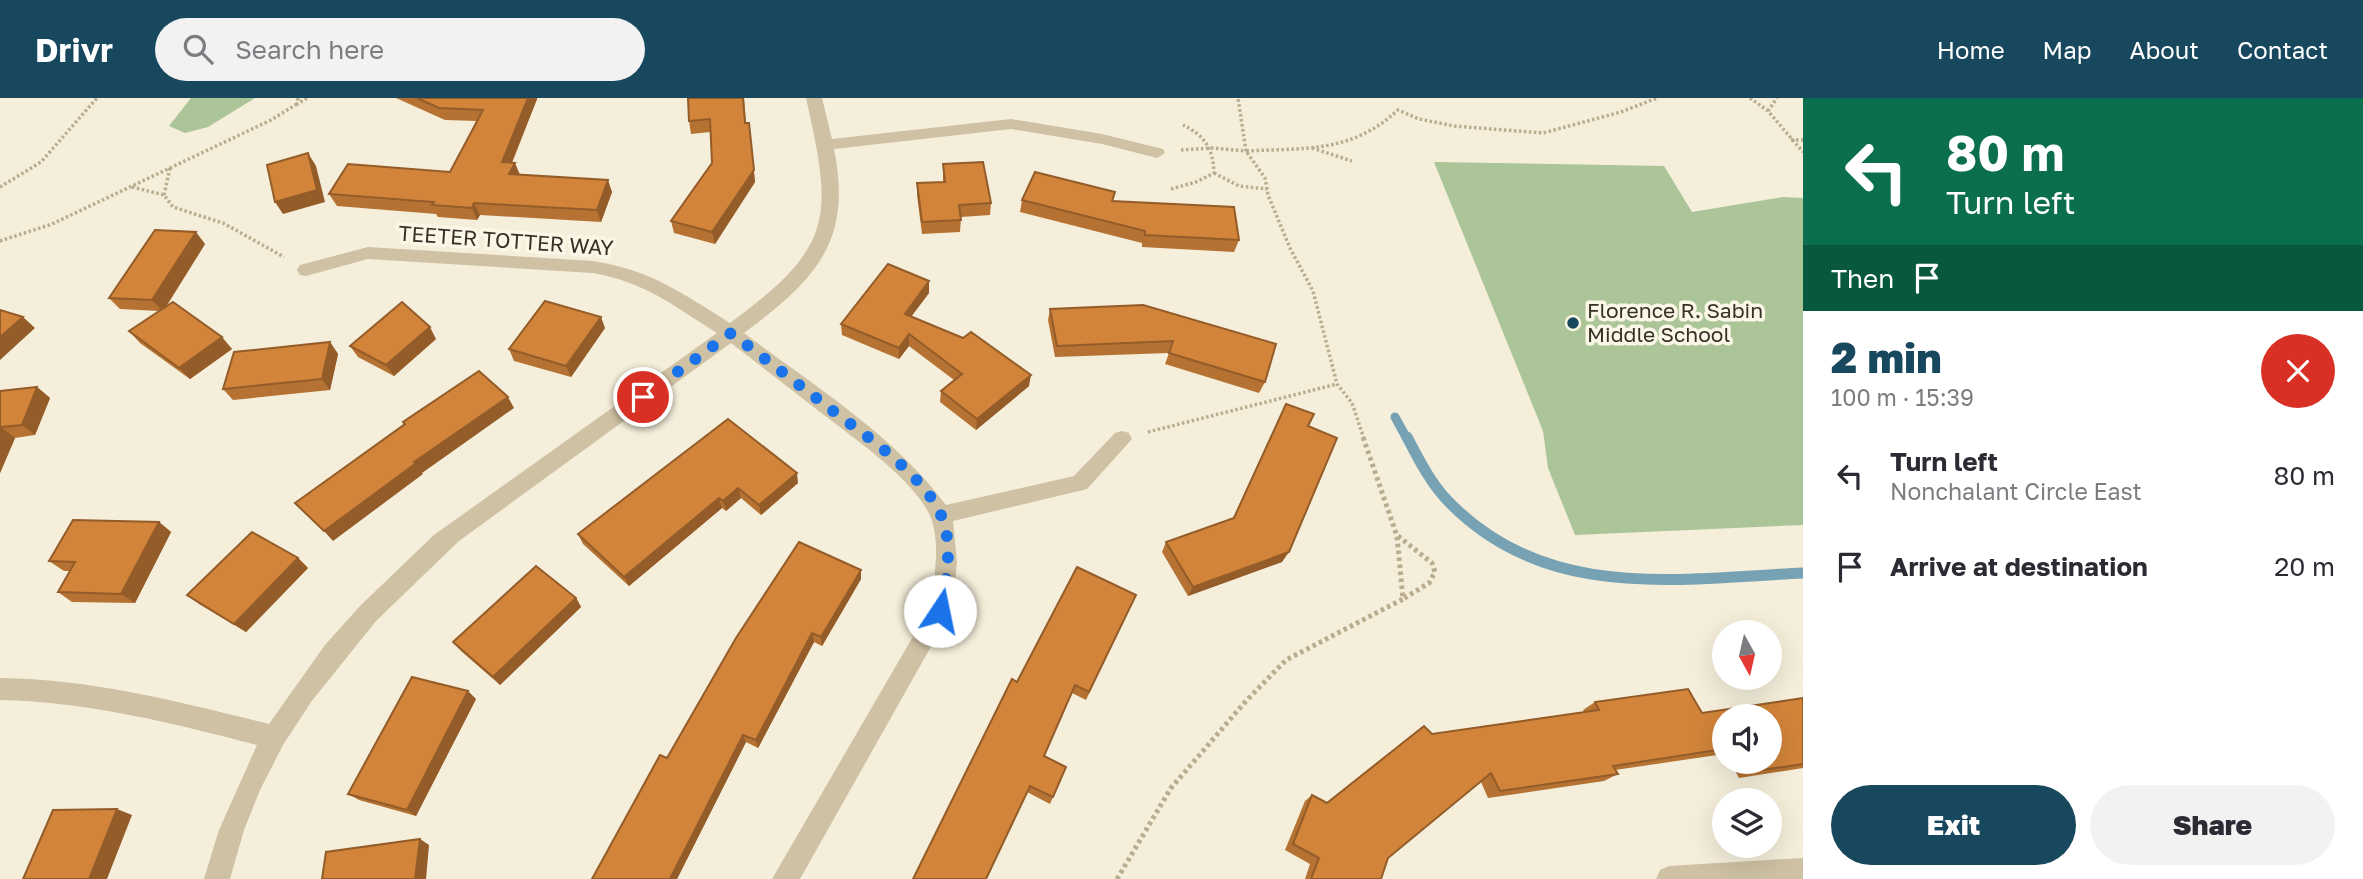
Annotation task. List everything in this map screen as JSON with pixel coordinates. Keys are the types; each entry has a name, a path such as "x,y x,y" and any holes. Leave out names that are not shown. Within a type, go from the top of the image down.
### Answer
{"street":[{"path":"217,879 245,796 274,737 351,631 394,585 444,540 731,333 793,280 814,254 825,234 831,193 814,98"},
{"path":"824,145 1011,124 1102,139 1157,153"},
{"name":"TEETER TOTTER WAY","path":"306,270 368,253 593,267 626,272 652,283 731,333 892,456 917,482 941,516"},
{"path":"785,879 940,611 948,551 941,516 1080,483 1122,439"},
{"path":"0,689 41,688 93,694 274,737"},
{"path":"1669,879 1803,871"}],"path":[{"path":"0,187 41,162 97,98"},
{"path":"296,104 298,98"},
{"path":"0,241 52,224 132,187 271,120 307,98"},
{"path":"1238,98 1246,150 1265,178 1290,248 1313,291 1337,384 1352,403 1397,536 1403,599"},
{"path":"1157,153 1212,148 1246,150 1308,147 1350,142 1382,127 1398,110 1419,119 1454,126 1543,133 1621,112 1657,98"},
{"path":"1750,98 1769,111 1803,152"},
{"path":"1769,111 1777,98"},
{"path":"1184,125 1197,132 1212,148 1214,173"},
{"path":"1791,140 1803,140"},
{"path":"1308,147 1352,161"},
{"path":"164,195 170,167"},
{"path":"1214,173 1230,183 1253,190 1267,189"},
{"path":"1171,189 1196,183 1214,173"},
{"path":"132,187 164,195 173,207 223,223 306,270"},
{"path":"1122,439 1337,384"},
{"path":"1117,879 1171,788 1286,660 1429,583 1435,572 1432,563 1397,536"}],"green space":[{"path":"191,98 255,98 208,127 185,133 169,126"},
{"path":"1434,162 1664,166 1692,212 1783,197 1803,198 1803,525 1575,535 1548,468 1543,431"}],"building":[{"path":"417,98 528,98 502,162 515,163 509,174 608,180 597,210 474,203 472,208 432,205 434,202 329,194 348,164 450,172 483,110 439,108"},
{"path":"688,98 743,98 745,123 749,123 754,170 712,232 671,221 712,163 710,119 689,121"},
{"path":"308,153 317,190 275,202 267,165"},
{"path":"983,162 991,203 959,205 961,220 922,222 917,183 945,182 943,164"},
{"path":"1035,172 1115,192 1112,201 1234,207 1239,240 1145,235 1145,231 1022,200"},
{"path":"155,230 196,232 152,300 109,298"},
{"path":"888,264 929,281 905,314 963,338 971,332 1031,375 977,419 941,391 962,374 909,334 899,348 841,324"},
{"path":"545,301 601,317 566,366 509,349"},
{"path":"173,302 222,337 179,368 129,331"},
{"path":"402,302 430,327 386,365 350,346"},
{"path":"1143,305 1276,344 1265,382 1169,353 1173,341 1057,346 1050,309"},
{"path":"0,310 23,317 0,337"},
{"path":"330,342 322,379 223,389 234,352"},
{"path":"479,371 508,397 414,462 415,464 324,531 295,503 405,424 403,422"},
{"path":"37,387 22,425 1,427 0,430 0,391"},
{"path":"1286,404 1314,414 1308,426 1337,438 1289,552 1193,587 1166,542 1234,518"},
{"path":"728,419 797,473 759,505 738,488 723,501 719,498 624,577 578,534"},
{"path":"73,520 159,522 121,594 58,592 75,562 49,561"},
{"path":"252,532 298,558 234,624 187,595"},
{"path":"799,542 861,570 821,637 812,633 756,740 743,735 670,879 592,879 660,755 667,758 736,638"},
{"path":"536,566 576,598 493,677 453,642"},
{"path":"1077,567 1136,595 1089,692 1075,685 1044,756 1066,767 1053,797 1030,786 986,879 913,879 1012,679 1017,682"},
{"path":"412,677 468,691 407,810 348,794"},
{"path":"1688,689 1702,713 1712,712 1712,751 1613,766 1618,774 1500,791 1491,773 1388,858 1381,879 1311,879 1319,858 1293,844 1312,795 1327,803 1424,726 1432,734 1599,710 1595,702"},
{"path":"1803,698 1803,764 1782,767 1782,704 1763,704"},
{"path":"117,809 89,879 23,879 53,810"},
{"path":"420,839 415,879 322,879 326,852"}],"waterway":[{"path":"1395,417 1407,439"},
{"path":"1407,437 1441,493 1485,533 1526,555 1569,570 1613,577 1660,579 1803,573"}],"place":[{"name":"Florence R. Sabin Middle School","path":"1573,323"}],"route":[{"path":"643,397 731,333 892,456 917,482 941,516 948,551 940,611"}]}
